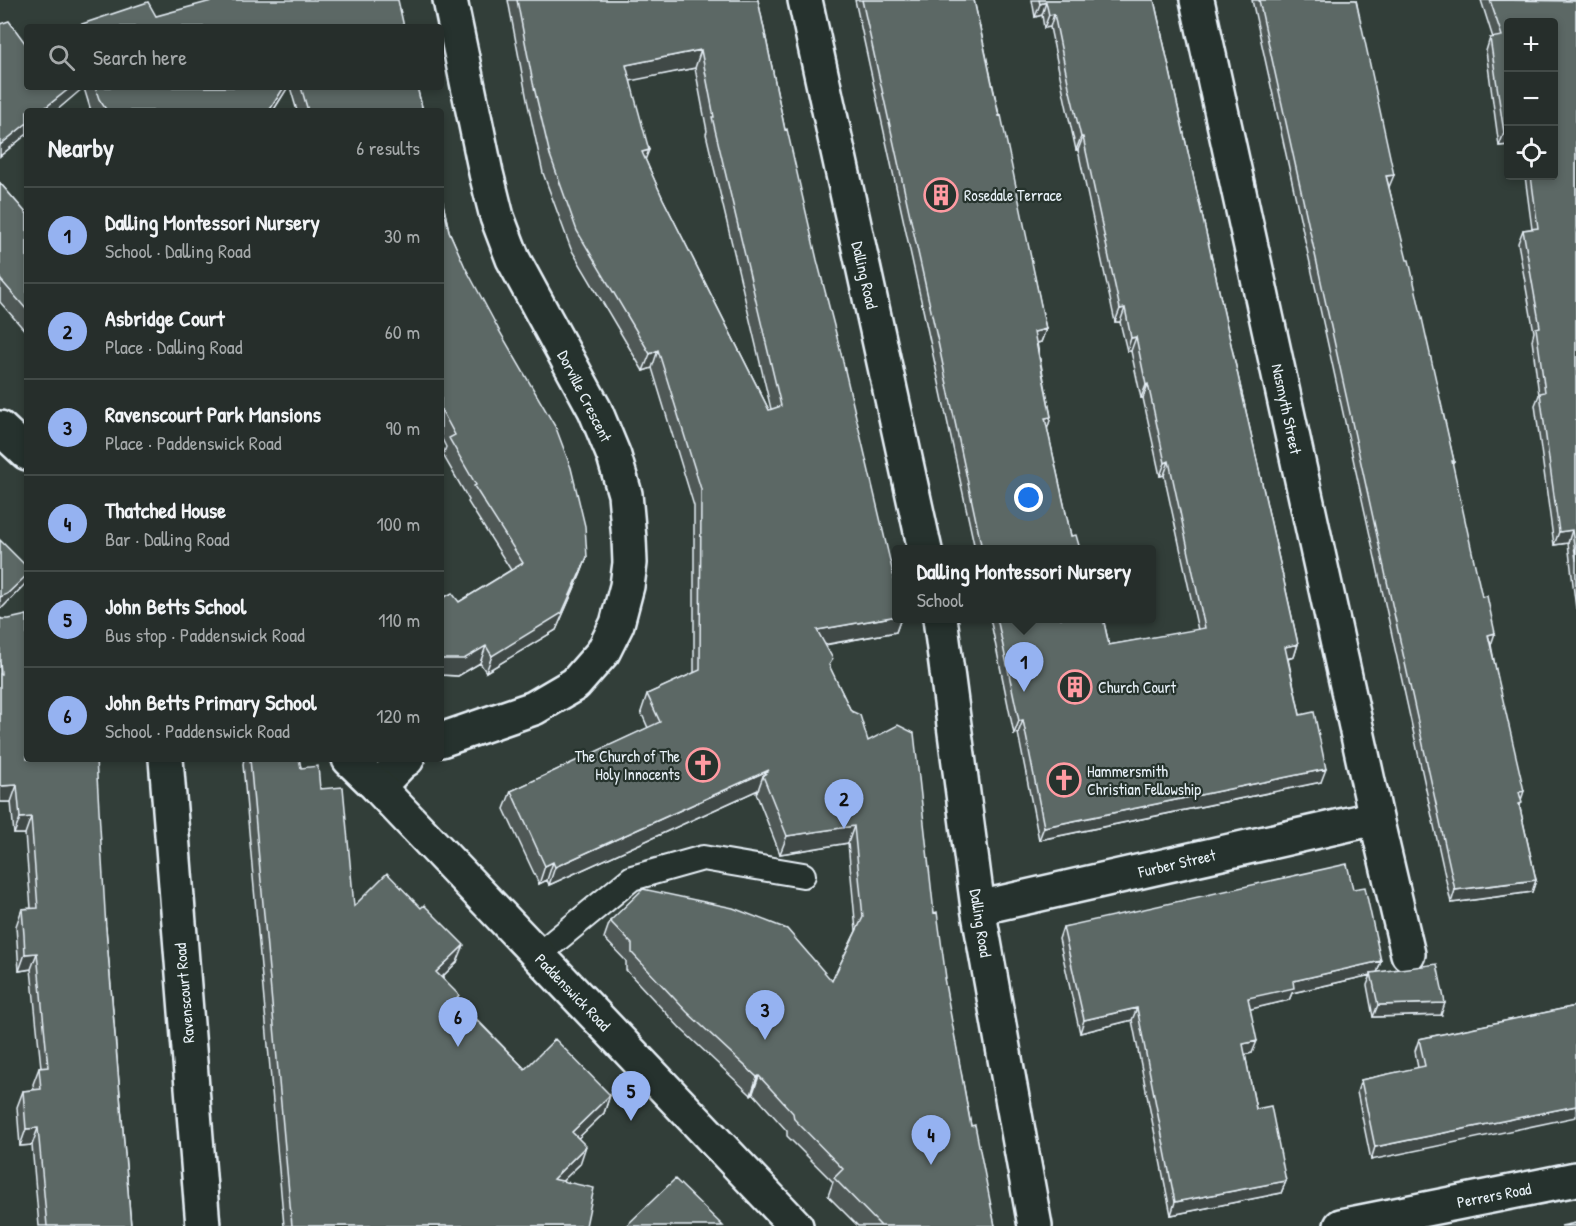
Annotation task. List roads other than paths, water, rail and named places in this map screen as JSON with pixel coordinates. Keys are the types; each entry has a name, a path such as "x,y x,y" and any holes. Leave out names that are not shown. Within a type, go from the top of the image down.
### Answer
{"street":[{"name":"Dorville Crescent","path":"444,739 534,708 574,684 603,652 617,624 627,586 630,563 625,494 614,456 595,410 513,259 497,217 450,0"},
{"name":"Dalling Road","path":"805,0 924,545"},
{"name":"Nasmyth Street","path":"1197,0 1376,818 1408,954"},
{"path":"0,428 24,450"},
{"name":"Dalling Road","path":"941,623 978,908 1035,1226"},
{"name":"Ravenscourt Road","path":"166,762 203,1226"},
{"name":"Paddenswick Road","path":"352,762 796,1226"},
{"path":"378,787 402,762"},
{"name":"Furber Street","path":"978,908 1376,818"},
{"name":"Perrers Road","path":"1341,1226 1576,1179"}],"lane":[{"path":"538,955 632,878 703,858 803,875"}],"place":[{"name":"Rosedale Terrace","path":"941,195"},
{"name":"Church Court","path":"1075,687"},
{"name":"Dalling Montessori Nursery","path":"1024,692"},
{"name":"The Church of The Holy Innocents","path":"703,765"},
{"name":"Hammersmith Christian Fellowship","path":"1064,780"},
{"name":"Asbridge Court","path":"844,829"},
{"name":"Ravenscourt Park Mansions","path":"765,1040"},
{"name":"John Betts Primary School","path":"458,1047"},
{"name":"John Betts School","path":"631,1121"},
{"name":"Thatched House","path":"931,1165"}]}
